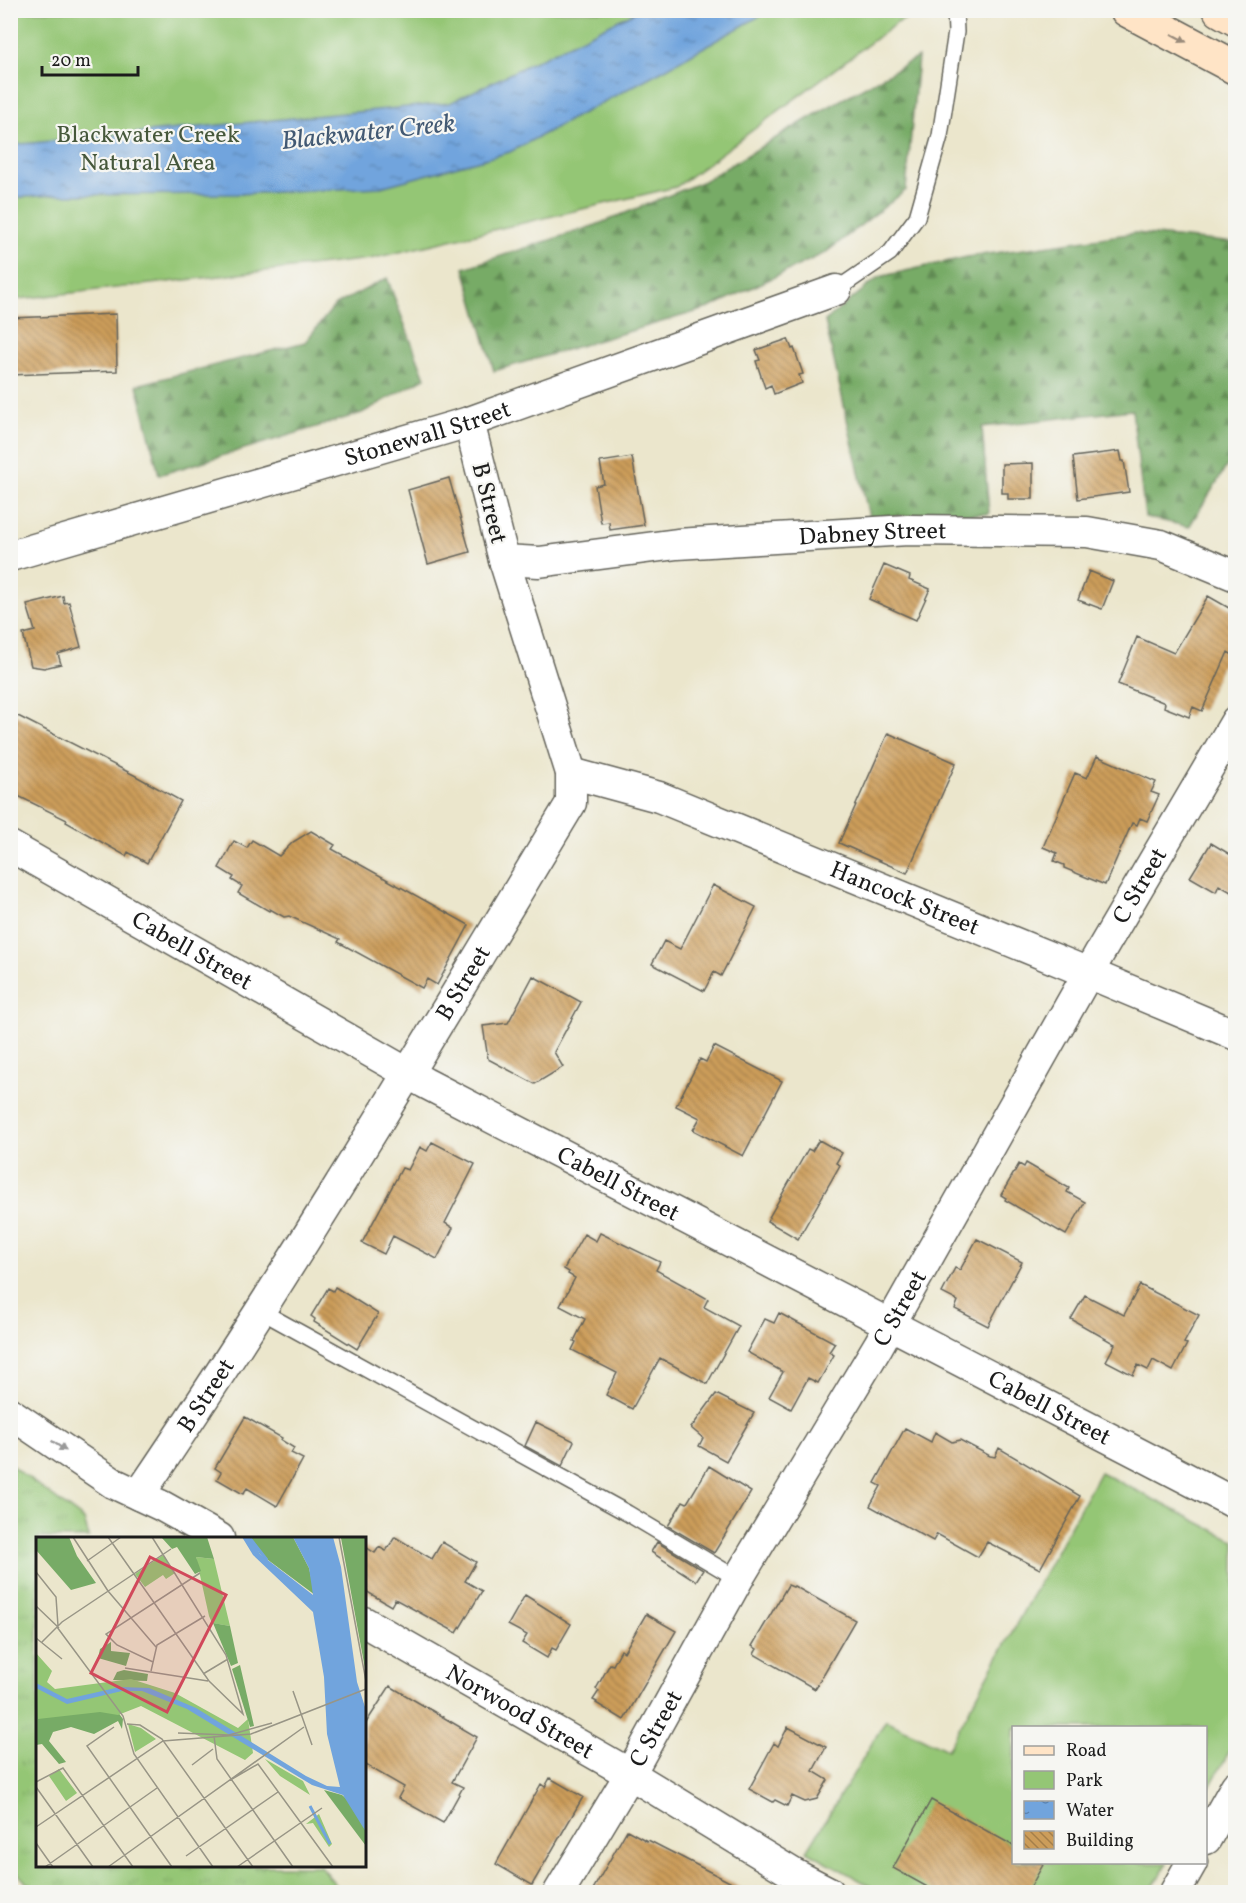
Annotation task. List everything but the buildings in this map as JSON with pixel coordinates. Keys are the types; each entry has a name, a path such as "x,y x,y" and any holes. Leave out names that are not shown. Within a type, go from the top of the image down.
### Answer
{"main road":[{"path":"1127,10 1236,68"},
{"path":"1220,10 1236,19"}],"street":[{"name":"Stonewall Street","path":"10,556 469,422 836,290"},
{"name":"B Street","path":"139,1495 408,1074 571,802 571,773 504,560 469,422"},
{"name":"Dabney Street","path":"504,560 539,562 677,544 908,530 1087,532 1161,544 1236,576"},
{"name":"C Street","path":"559,1893 630,1774 738,1579 890,1324 1089,973 1236,721"},
{"name":"Hancock Street","path":"571,773 660,797 1236,1035"},
{"name":"Cabell Street","path":"10,846 408,1074 1236,1504"},
{"path":"10,1413 113,1483 162,1506 216,1537"},
{"name":"Norwood Street","path":"366,1623 630,1774 829,1893"},
{"path":"1207,1837 1236,1786"},
{"path":"1175,1893 1191,1864"}],"lane":[{"path":"836,290 890,253 917,217 940,136 957,32 955,10"},
{"path":"259,1310 617,1507 738,1579"}],"green space":[{"name":"Blackwater Creek Natural Area","path":"10,11 922,11 897,23 676,187 370,259 11,300"},
{"path":"918,57 906,190 825,253 709,308 494,371 464,268 596,225 704,181 821,111"},
{"path":"1135,233 1235,243 1235,453 1189,527 1145,517 1132,410 982,427 989,514 869,517 825,321 879,277 967,257"},
{"path":"387,278 425,378 362,413 159,475 137,385 305,342 335,305"},
{"path":"11,1465 84,1520 89,1537 36,1537 36,1867 321,1867 342,1892 34,1892 11,1865"},
{"path":"1100,1472 1235,1541 1235,1741 1207,1792 1207,1726 1012,1726 1012,1864 1166,1864 1150,1892 881,1892 807,1851 886,1720 947,1750"}],"water":[{"name":"Blackwater Creek","path":"637,11 769,11 510,152 381,187 237,194 56,195 11,198 11,145 450,103"}]}
